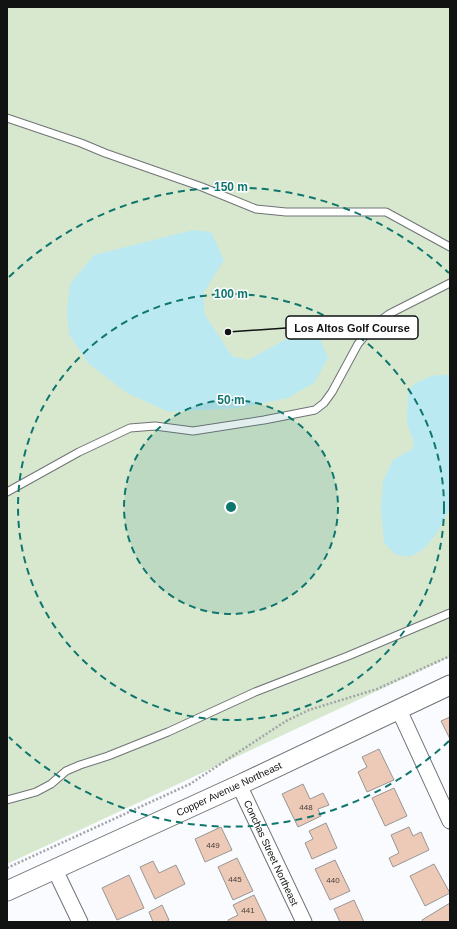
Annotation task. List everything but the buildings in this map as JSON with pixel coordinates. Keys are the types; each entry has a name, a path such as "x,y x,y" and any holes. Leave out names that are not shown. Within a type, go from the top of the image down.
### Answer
{"street":[{"name":"Copper Avenue Northeast","path":"7,891 239,785 450,685"},
{"path":"399,710 450,821"},
{"name":"Conchas Street Northeast","path":"239,785 304,922"},
{"path":"55,870 80,922"}],"lane":[{"path":"7,118 81,142 105,153 202,187 256,209 286,212 386,212 450,247"},
{"path":"7,492 79,452 130,428 155,426 193,431 264,420 314,410 324,403 332,392 358,344 373,326 389,314 450,282"},
{"path":"7,800 36,792 51,784 66,771 168,732 255,692 348,656 450,613"}],"path":[{"path":"7,868 190,784 292,718 309,710 376,689 450,656"}],"green space":[{"path":"7,7 450,7 450,657 7,864"}],"water":[{"path":"193,230 211,232 224,260 203,294 205,315 232,356 248,360 301,331 320,339 328,358 314,383 288,398 237,408 169,412 127,393 88,363 69,334 67,312 70,284 94,255"},
{"path":"450,375 450,508 439,529 423,549 410,556 395,554 384,543 381,509 383,481 393,460 412,449 414,443 407,423 408,392 414,384 431,376"}],"place":[{"name":"Los Altos Golf Course","path":"228,332"}]}
